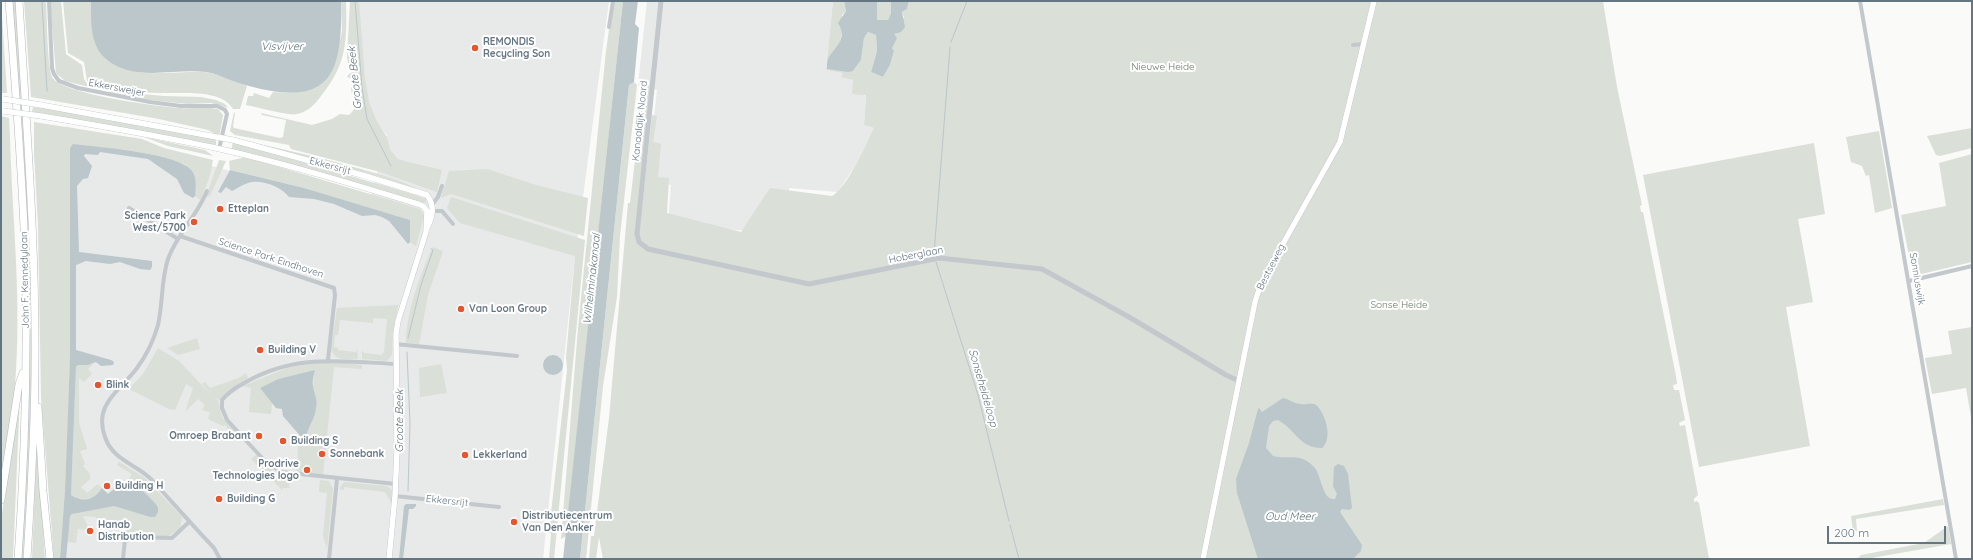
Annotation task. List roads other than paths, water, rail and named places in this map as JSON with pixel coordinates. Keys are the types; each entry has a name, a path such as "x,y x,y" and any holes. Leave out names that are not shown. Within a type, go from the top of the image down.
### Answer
{"highway":[{"name":"John F. Kennedylaan","path":"9,1 22,200 26,368 18,559"},
{"name":"John F. Kennedylaan","path":"19,1 33,243 35,363 32,474 27,559"},
{"path":"35,363 43,491 50,559"},
{"path":"1,500 19,384 26,368"}],"main road":[{"name":"Bestseweg","path":"1203,559 1255,302 1261,283 1340,142 1374,1"},
{"name":"Ekkersrijt","path":"2,99 50,106 222,138 355,173 427,195 432,205"},
{"name":"Ekkersrijt","path":"2,111 136,132 219,149 358,186 418,204 430,211"},
{"path":"389,559 396,484 397,451 395,344 398,321 426,232 432,205"}],"street":[{"name":"Ekkersweijer","path":"48,1 52,68 58,81 78,88 150,102 181,106 217,106 226,112 222,138"},
{"path":"609,27 613,1"},
{"name":"Kanaaldijk Noord","path":"639,242 637,234 661,1"},
{"name":"Sonniuswijk","path":"1860,1 1956,559"},
{"path":"1353,45 1364,44"},
{"path":"219,149 222,138"},
{"path":"432,205 438,197 442,186"},
{"path":"207,192 202,204 172,251 164,273 158,325 151,344 137,368 105,404 102,421 104,436 114,453 152,480 214,548 220,559"},
{"path":"129,208 179,238"},
{"path":"430,211 442,211 453,224"},
{"name":"Science Park Eindhoven","path":"179,238 334,288 328,360"},
{"name":"Hoberglaan","path":"639,242 648,249 809,284 939,258 1042,269 1233,379 1239,381"},
{"path":"1909,281 1972,266"},
{"path":"395,344 517,356"},
{"path":"395,364 328,360 298,362 252,378 229,392 222,400 222,408 227,420 275,470 337,479 396,484"},
{"path":"329,559 337,479"},
{"name":"Ekkersrijt","path":"395,496 499,507"},
{"path":"123,559 125,539 128,537 172,538 189,522"}],"water":[{"name":"Visvijver","path":"91,1 341,1 339,49 334,66 326,80 314,88 298,92 276,92 238,83 206,72 194,71 154,73 128,70 116,66 105,58 96,46 92,32"},
{"path":"623,1 638,1 635,24 639,28 634,82 629,85 580,559 563,559"},
{"path":"844,1 877,1 877,20 888,20 891,13 891,1 909,1 907,9 902,12 905,27 901,32 894,34 897,38 892,48 894,51 890,65 883,77 871,72 877,51 876,35 868,32 864,38 861,60 853,71 848,72 827,69 828,59 841,39 842,34 838,23 846,11"},
{"path":"73,144 137,152 155,155 171,160 184,165 192,171 195,177 196,186 195,196 193,198 184,193 177,179 148,159 100,152 98,155 85,154 84,156 92,166 88,178 83,179 77,186 79,252 152,261 152,267 150,270 140,269 120,262 110,264 86,261 76,265 76,350 114,362 113,365 101,366 96,362 88,365 78,365 76,367 71,495 80,499 88,499 96,495 102,488 108,494 115,488 114,485 125,483 139,488 147,495 158,508 158,512 155,517 150,517 114,506 72,514 70,516 66,559 60,559 65,490 70,358 70,148"},
{"path":"230,170 304,188 410,220 410,242 408,244 389,221 382,217 375,215 362,216 334,204 314,199 289,197 282,190 267,183 252,182 244,184 232,191 226,187 221,193 218,192"},
{"path":"553,355 560,358 563,365 560,372 553,375 546,372 543,365 546,358"},
{"path":"315,370 313,389 316,405 306,439 302,438 283,416 282,409 276,408 260,388 278,379"},
{"name":"Oud Meer","path":"1283,398 1298,404 1316,405 1323,414 1327,426 1327,439 1322,448 1308,445 1278,420 1273,421 1269,426 1266,448 1273,456 1295,457 1309,462 1317,471 1327,496 1331,499 1335,499 1337,494 1333,486 1334,467 1338,464 1344,466 1348,474 1352,508 1349,510 1342,509 1340,512 1362,545 1361,551 1353,559 1258,559 1237,493 1236,479 1249,443 1258,409 1259,408 1262,412"},
{"path":"406,504 416,504 416,506 413,509 409,509 403,559 399,559 404,506"}],"waterway":[{"path":"42,1 47,91"},
{"name":"Groote Beek","path":"355,1 362,87 367,119 391,166"},
{"name":"Sonseheideloop","path":"951,42 967,1"},
{"name":"Sonseheideloop","path":"934,254 950,47"},
{"name":"Groote Beek","path":"408,338 421,285 433,250 431,249"},
{"name":"Sonseheideloop","path":"936,262 978,395 1009,521"},
{"name":"Groote Beek","path":"407,352 410,423 408,491"},
{"name":"Sonseheideloop","path":"1010,525 1019,559"}],"place":[{"name":"REMONDIS Recycling Son","path":"475,48"},
{"name":"Etteplan","path":"220,209"},
{"name":"Science Park West/5700","path":"194,222"},
{"name":"Van Loon Group","path":"461,309"},
{"name":"Building V","path":"260,350"},
{"name":"Blink","path":"98,385"},
{"name":"Omroep Brabant","path":"259,436"},
{"name":"Building S","path":"283,441"},
{"name":"Sonnebank","path":"322,454"},
{"name":"Lekkerland","path":"465,455"},
{"name":"Prodrive Technologies logo","path":"307,470"},
{"name":"Building H","path":"107,486"},
{"name":"Building G","path":"219,499"},
{"name":"Distributiecentrum Van Den Anker","path":"514,522"},
{"name":"Hanab Distribution","path":"90,531"}],"park label":[{"name":"Nieuwe Heide","path":"1163,67"},
{"name":"Sonse Heide","path":"1399,305"}],"water label":[{"name":"Wilhelminakanaal","path":"592,279"}]}
